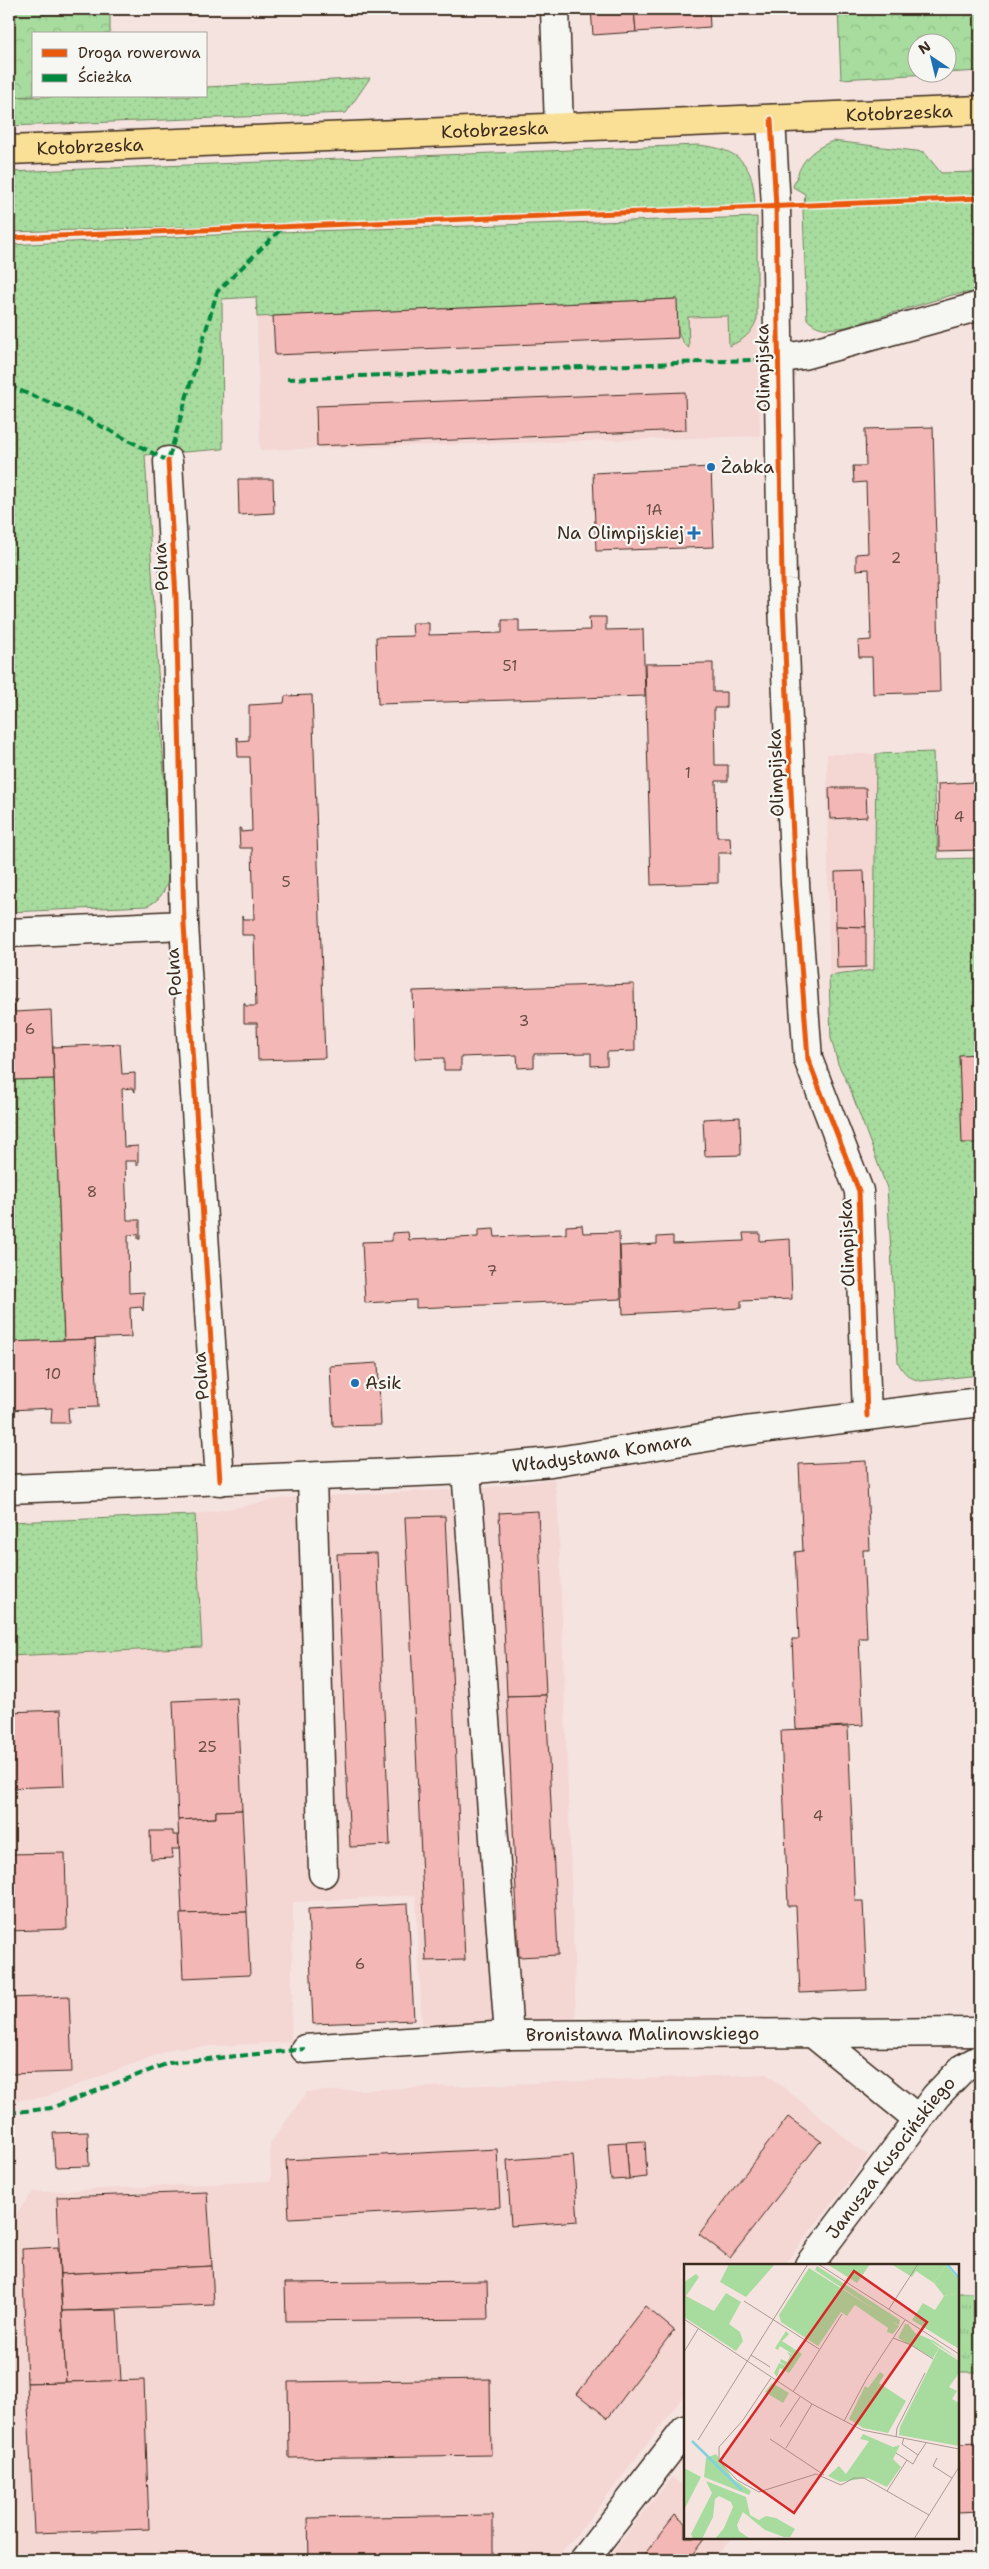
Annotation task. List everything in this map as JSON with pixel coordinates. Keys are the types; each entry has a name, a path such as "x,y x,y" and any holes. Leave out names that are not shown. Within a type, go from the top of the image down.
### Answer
{"main road":[{"name":"Kołobrzeska","path":"9,150 980,110"}],"street":[{"path":"555,9 558,128"},
{"name":"Olimpijska","path":"771,119 776,207 776,359 782,580 794,884 808,1058 859,1191 867,1416"},
{"path":"776,359 803,355 980,306"},
{"name":"Polna","path":"168,461 176,598 184,925 220,1481"},
{"path":"9,933 184,925"},
{"name":"Władysława Komara","path":"220,1481 466,1470 551,1462 745,1431 980,1402"},
{"path":"466,1470 509,2035"},
{"path":"312,1477 323,1873"},
{"path":"9,1490 220,1481"},
{"path":"811,2032 918,2119"},
{"name":"Bronisława Malinowskiego","path":"304,2049 509,2035 980,2032"},
{"name":"Janusza Kusocińskiego","path":"810,2264 949,2080 963,2068 980,2059"},
{"path":"584,2560 684,2431"}],"shaded area":[{"path":"677,299 688,347 688,317 728,316 729,346 753,330 757,319 760,436 260,450 257,317"},
{"path":"827,754 876,754 874,971 829,976"},
{"path":"554,1479 558,1510 576,2020 422,2025 416,1895 293,1902 291,2042 175,2048 45,2097 9,2101 9,1656 202,1646 195,1515 286,1498 485,1488"},
{"path":"767,2074 868,2156 785,2264 684,2264 684,2395 584,2526 554,2560 9,2560 9,2223 33,2192 271,2181 270,2144 307,2092"},
{"path":"672,2477 684,2486 684,2539 730,2539 713,2560 606,2560"}],"green space":[{"path":"9,9 110,9 110,32 32,32 32,96 9,97"},
{"path":"838,9 980,9 980,71 956,72 956,32 906,32 906,75 841,79"},
{"path":"370,78 346,113 9,126 9,97 208,98 208,87"},
{"path":"833,141 924,152 941,173 980,172 980,291 952,295 846,327 830,329 820,327 807,319 803,211 805,194 793,187 799,171 811,153"},
{"path":"698,145 724,150 742,161 752,179 755,206 681,212 9,232 9,172"},
{"path":"757,217 757,319 746,336 729,346 728,316 688,317 689,348 678,332 676,299 257,317 256,297 222,299 223,449 145,455 170,872 167,883 160,897 147,906 9,912 9,245 278,232"},
{"path":"933,752 938,859 980,858 980,1375 921,1381 907,1375 898,1362 887,1188 849,1086 838,1064 831,1038 829,976 874,970 876,754"},
{"path":"54,1079 64,1340 9,1342 9,1080"},
{"path":"195,1515 202,1647 9,1656 9,1522"},
{"path":"959,2293 980,2293 980,2372 959,2372"}],"building":[{"path":"591,9 634,9 636,32 593,35"},
{"path":"634,9 709,9 710,27 636,32"},
{"path":"677,299 678,338 275,355 273,316"},
{"path":"685,392 686,430 317,446 316,406"},
{"path":"933,427 940,692 873,694 872,657 859,657 858,641 871,640 869,569 856,570 856,554 868,553 866,482 854,483 853,466 866,466 865,429"},
{"path":"711,467 714,547 596,551 593,473"},
{"path":"238,479 273,479 274,513 239,515"},
{"path":"589,617 606,617 606,630 643,629 645,696 378,704 376,637 413,636 412,623 429,623 429,635 502,633 502,620 519,620 519,632 590,630"},
{"path":"713,663 713,692 726,692 726,708 714,708 715,765 728,765 728,781 716,781 717,837 730,837 731,853 718,853 718,883 651,885 645,664"},
{"path":"312,695 325,1058 258,1060 257,1023 244,1023 244,1003 246,1006 256,1006 254,935 242,935 242,916 243,919 254,919 252,848 240,848 239,828 241,828 241,832 252,831 250,757 238,757 237,737 239,741 249,740 249,705 284,703 285,696"},
{"path":"974,770 980,770 980,850 939,851 938,784 974,782"},
{"path":"829,788 866,788 867,817 830,819"},
{"path":"864,871 866,927 836,926 835,872"},
{"path":"836,926 866,927 866,967 837,968"},
{"path":"634,984 635,1051 607,1052 607,1065 591,1066 591,1053 534,1054 534,1067 518,1068 517,1055 461,1057 461,1070 444,1070 444,1058 415,1059 413,991"},
{"path":"9,1000 18,1000 14,1002 15,1012 51,1010 54,1079 9,1080"},
{"path":"120,1044 122,1074 135,1073 135,1092 133,1088 122,1089 124,1147 138,1146 138,1165 136,1165 136,1161 125,1161 127,1220 140,1220 140,1239 138,1239 138,1234 128,1235 129,1293 144,1292 143,1311 141,1307 130,1308 131,1337 64,1340 53,1047"},
{"path":"980,1054 980,1143 962,1143 959,1055"},
{"path":"740,1117 741,1155 705,1156 703,1119"},
{"path":"582,1225 583,1233 619,1232 621,1299 416,1308 416,1300 365,1303 362,1242 392,1241 392,1233 408,1232 409,1240 478,1237 478,1230 494,1229 495,1237 566,1234 566,1226"},
{"path":"743,1233 760,1233 760,1241 790,1239 792,1299 741,1301 741,1308 623,1314 620,1246 657,1244 657,1237 673,1236 673,1244 744,1241"},
{"path":"95,1339 98,1407 68,1408 69,1423 51,1423 52,1408 9,1410 9,1342"},
{"path":"378,1363 381,1425 333,1426 330,1366"},
{"path":"866,1461 870,1550 863,1550 867,1638 859,1638 863,1725 796,1729 792,1639 799,1639 795,1552 803,1551 799,1464"},
{"path":"538,1511 546,1695 507,1696 499,1513"},
{"path":"445,1516 465,1960 426,1961 405,1517"},
{"path":"377,1553 390,1845 350,1847 337,1554"},
{"path":"546,1695 558,1955 519,1957 507,1696"},
{"path":"237,1698 242,1810 216,1811 216,1818 178,1820 173,1701"},
{"path":"61,1710 64,1786 9,1788 9,1712"},
{"path":"848,1727 855,1901 863,1901 867,1990 800,1993 796,1906 788,1906 781,1730"},
{"path":"242,1810 247,1912 182,1914 178,1820 216,1818 216,1811"},
{"path":"150,1831 173,1831 173,1835 178,1835 179,1849 172,1849 173,1858 151,1859"},
{"path":"65,1853 67,1929 9,1931 9,1854"},
{"path":"408,1904 414,2020 313,2024 308,1909"},
{"path":"247,1912 250,1975 183,1978 180,1914"},
{"path":"69,1996 72,2072 9,2074 9,1998"},
{"path":"788,2117 822,2142 819,2143 730,2258 699,2234"},
{"path":"88,2132 89,2166 55,2167 53,2133"},
{"path":"645,2141 647,2177 629,2179 626,2142"},
{"path":"626,2142 629,2179 611,2180 608,2143"},
{"path":"497,2149 500,2207 289,2218 286,2160"},
{"path":"573,2155 578,2221 511,2226 507,2160"},
{"path":"207,2192 212,2266 60,2274 57,2197"},
{"path":"58,2247 66,2382 27,2383 22,2249"},
{"path":"212,2266 214,2305 62,2311 60,2274"},
{"path":"487,2281 488,2319 286,2321 285,2283"},
{"path":"645,2306 675,2331 673,2331 608,2418 577,2394"},
{"path":"117,2310 121,2381 66,2382 62,2311"},
{"path":"490,2379 491,2455 289,2458 288,2382"},
{"path":"144,2380 149,2529 34,2533 27,2383"},
{"path":"980,2443 980,2511 959,2512 959,2444"},
{"path":"493,2515 493,2556 309,2558 308,2518"},
{"path":"675,2515 684,2522 684,2539 704,2539 688,2560 640,2560"}],"marked path":[{"path":"9,386 80,415 168,461 217,292 283,227"},
{"path":"287,379 776,359"},
{"path":"9,2113 51,2108 169,2063 305,2049"}],"cycle path":[{"path":"771,119 776,207 782,580 795,884 808,1059 859,1191 867,1416"},
{"path":"9,238 980,198"},
{"path":"168,461 176,598 184,925 220,1481"}],"place":[{"name":"Żabka","path":"711,467"},
{"name":"Na Olimpijskiej","path":"694,533"},
{"name":"Asik","path":"355,1383"}]}
